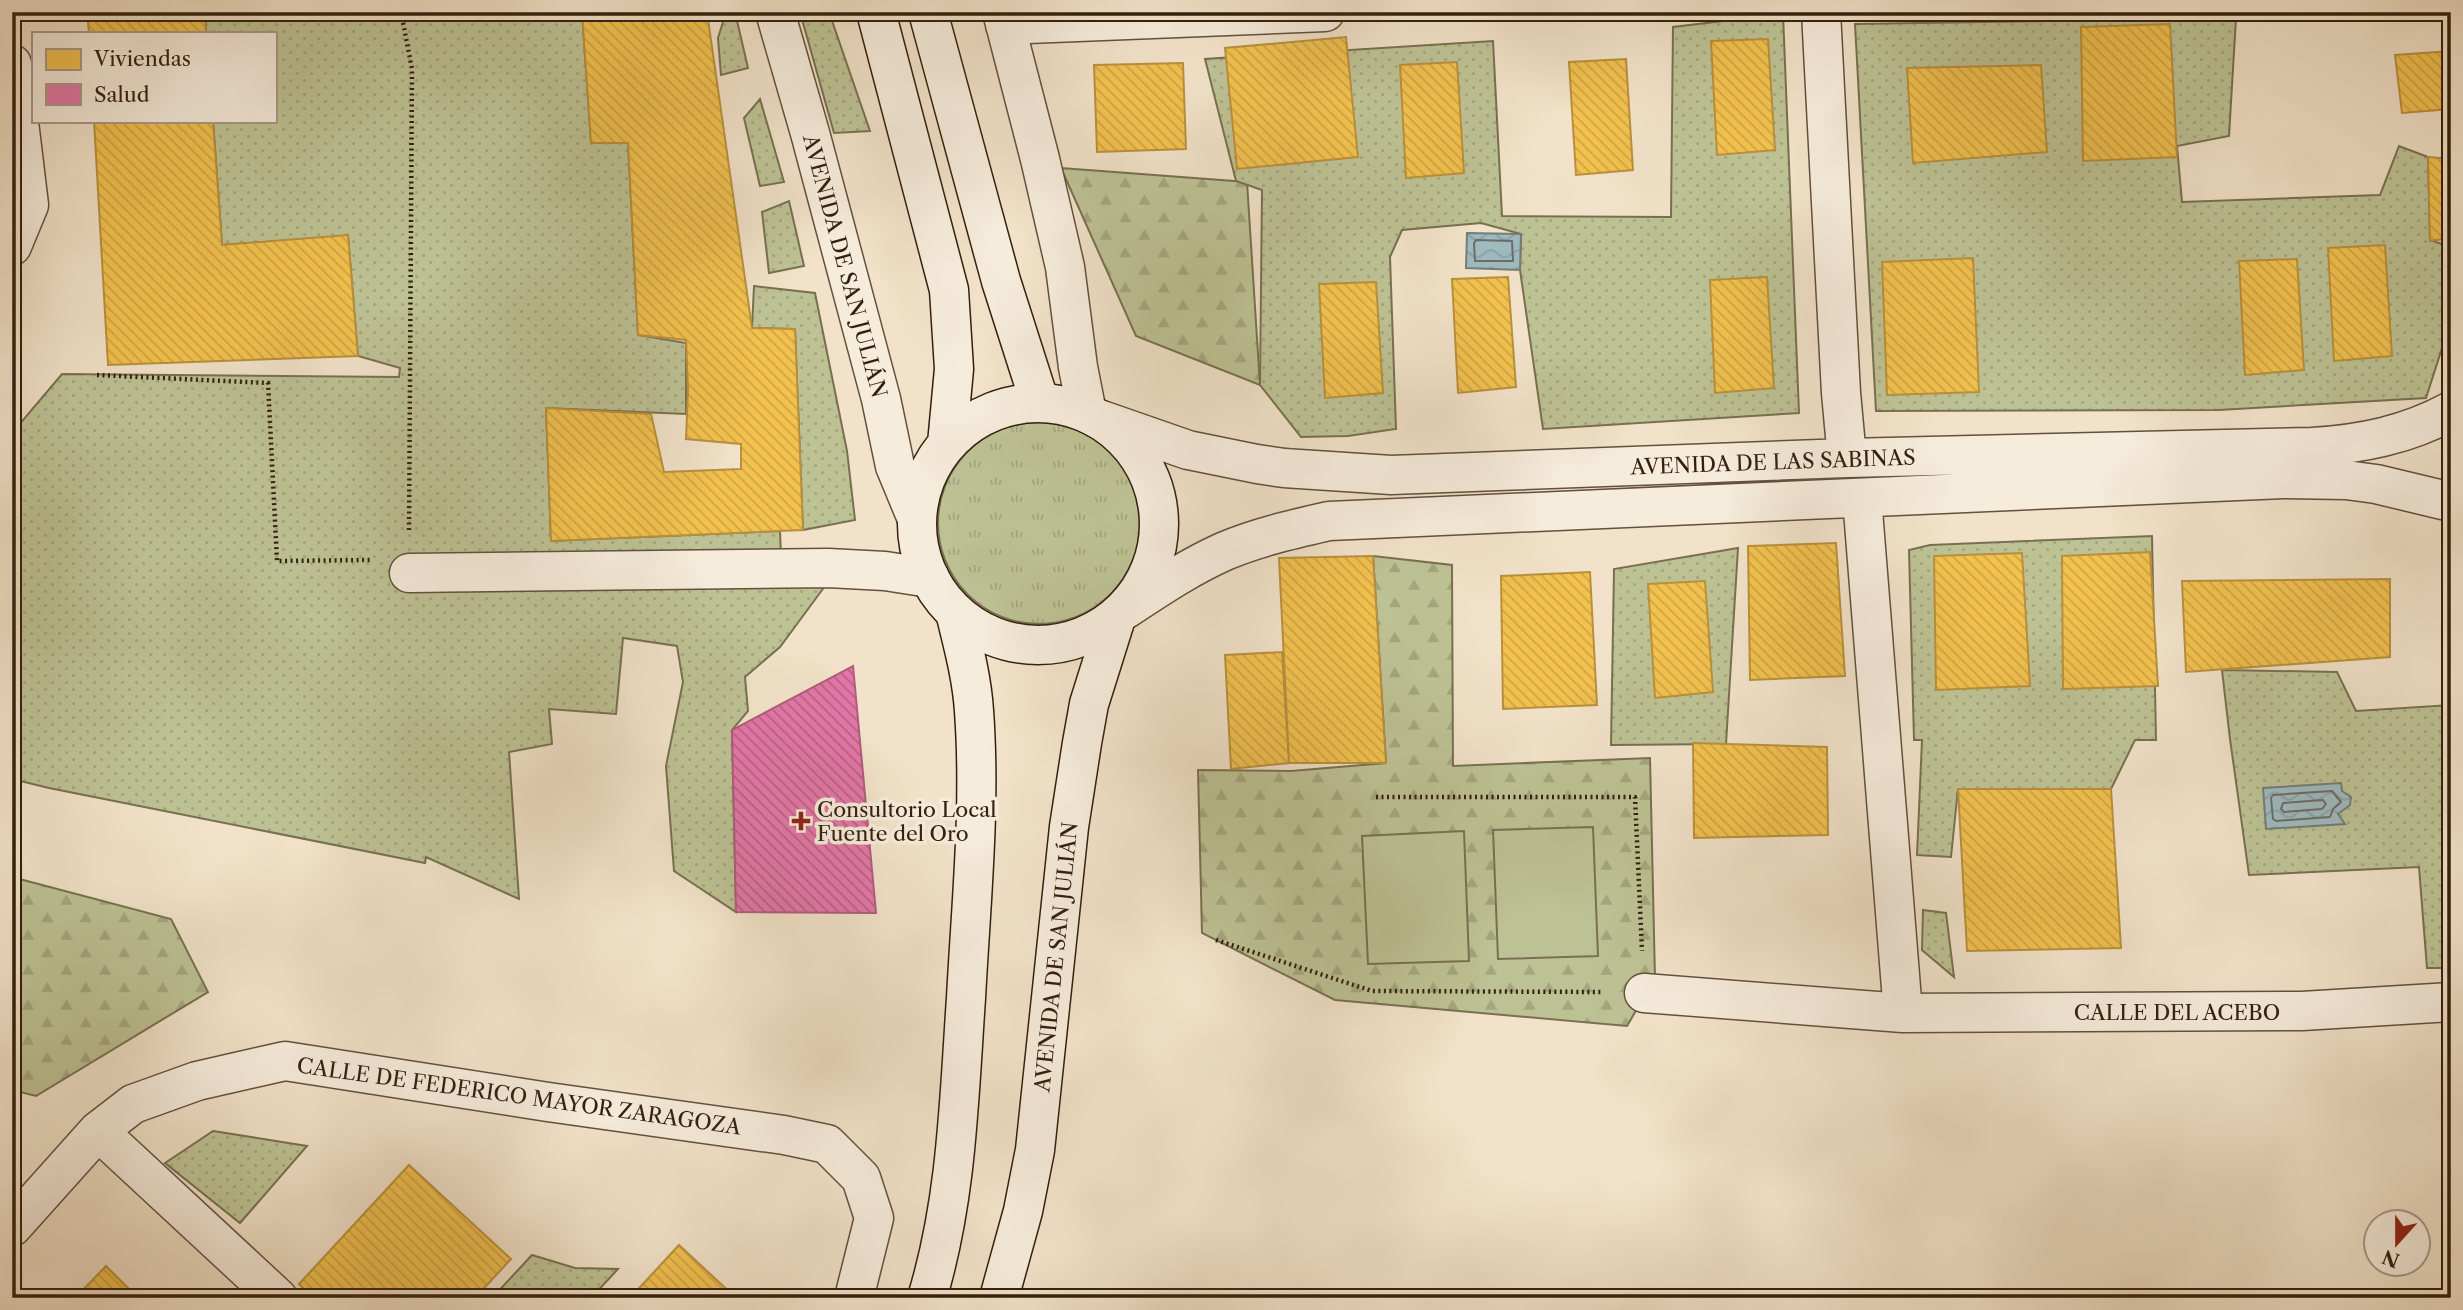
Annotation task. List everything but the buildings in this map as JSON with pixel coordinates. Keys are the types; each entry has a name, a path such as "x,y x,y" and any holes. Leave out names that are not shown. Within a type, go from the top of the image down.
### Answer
{"street":[{"name":"AVENIDA DE SAN JULIÁN","path":"775,12 881,399 895,466 917,519"},
{"path":"876,12 949,290 954,369 947,444"},
{"path":"928,12 1001,281 1040,403"},
{"path":"1091,416 1076,353 1065,267 1004,19 1325,12"},
{"path":"1821,12 1841,393 1847,458"},
{"path":"12,64 29,205 12,246"},
{"path":"1040,403 1064,405 1091,416 1118,432 1136,452 1149,474 1158,499 1160,526 1157,552 1148,577 1121,613 1078,639 1035,645 992,636 955,612 930,578 919,549 917,519 923,485 933,463 947,444 963,428 983,416 1005,407 1040,403"},
{"name":"AVENIDA DE LAS SABINAS","path":"1091,416 1188,450 1284,468 1391,475 1847,458 2345,445 2412,430 2451,411"},
{"name":"AVENIDA DE LAS SABINAS","path":"1121,613 1196,565 1227,550 1279,533 1329,521 2283,479 2346,480 2376,484 2451,502"},
{"path":"1861,498 1903,1013"},
{"path":"409,566 828,568 885,571 930,578"},
{"path":"927,1298 948,1211 957,1141 976,813 974,709 969,672 955,612"},
{"name":"AVENIDA DE SAN JULIÁN","path":"999,1298 1023,1212 1035,1150 1069,827 1082,743 1089,704 1121,613"},
{"name":"CALLE DEL ACEBO","path":"1643,993 1903,1013 2302,1011 2451,1002"},
{"name":"CALLE DE FEDERICO MAYOR ZARAGOZA","path":"12,1227 98,1131 133,1104 197,1081 285,1061 784,1135 827,1144 861,1178 874,1218 855,1298"},
{"path":"98,1131 278,1298"}],"path":[{"path":"97,375 268,383 277,561 409,566 412,69 401,12"},
{"path":"1216,940 1371,991 1643,993 1635,797 1376,797"}],"green space":[{"path":"205,12 582,12 591,142 628,143 638,335 686,343 686,414 546,408 551,541 780,531 782,578 825,586 780,647 745,677 748,711 732,730 736,912 674,871 666,766 683,682 677,646 623,638 616,714 549,709 552,744 509,752 519,899 426,857 425,863 12,779 12,433 62,374 399,377 400,368 358,356 348,236 222,245 213,122 276,122 276,32 206,32"},
{"path":"726,12 735,12 748,68 721,75 718,38"},
{"path":"800,12 829,12 870,131 834,133"},
{"path":"1783,14 1799,413 1543,429 1520,270 1521,234 1481,223 1402,230 1390,257 1396,429 1348,436 1301,437 1260,385 1262,190 1236,181 1205,59 1493,41 1502,216 1671,217 1673,27"},
{"path":"2236,18 2229,136 2177,146 2182,202 2380,195 2399,146 2428,157 2430,240 2451,247 2451,320 2426,398 2219,410 1876,411 1855,24"},
{"path":"760,99 784,182 760,186 744,118"},
{"path":"1061,168 1247,182 1260,385 1136,336"},
{"path":"789,201 804,266 769,273 762,212"},
{"path":"754,286 815,293 847,451 855,520 803,530 795,329 752,328"},
{"path":"1039,422 1078,429 1111,451 1133,484 1140,523 1133,562 1111,595 1078,617 1039,624 1000,617 967,595 945,562 938,523 945,484 967,451 1000,429"},
{"path":"2152,536 2156,740 2135,740 2111,789 1958,789 1951,857 1917,855 1922,740 1914,740 1909,550 1930,545"},
{"path":"1738,548 1726,744 1611,745 1614,569"},
{"path":"1373,556 1452,565 1453,766 1650,758 1655,978 1627,1026 1335,1000 1202,933 1198,770 1291,771 1386,763"},
{"path":"2222,670 2337,672 2356,711 2451,705 2451,968 2427,968 2419,867 2249,875"},
{"path":"1593,827 1598,956 1498,959 1493,830"},
{"path":"1464,831 1469,961 1368,964 1362,836"},
{"path":"12,877 171,919 208,992 36,1096 12,1090"},
{"path":"1923,910 1946,913 1954,977 1922,950"},
{"path":"213,1131 307,1146 240,1223 165,1163"},
{"path":"532,1255 575,1268 618,1269 591,1298 492,1298"}],"water":[{"path":"1467,233 1521,234 1520,270 1466,268"},
{"path":"2341,783 2342,791 2351,797 2350,805 2338,814 2345,824 2266,829 2263,788"}],"place":[{"name":"Consultorio Local Fuente del Oro","path":"801,821"}]}
